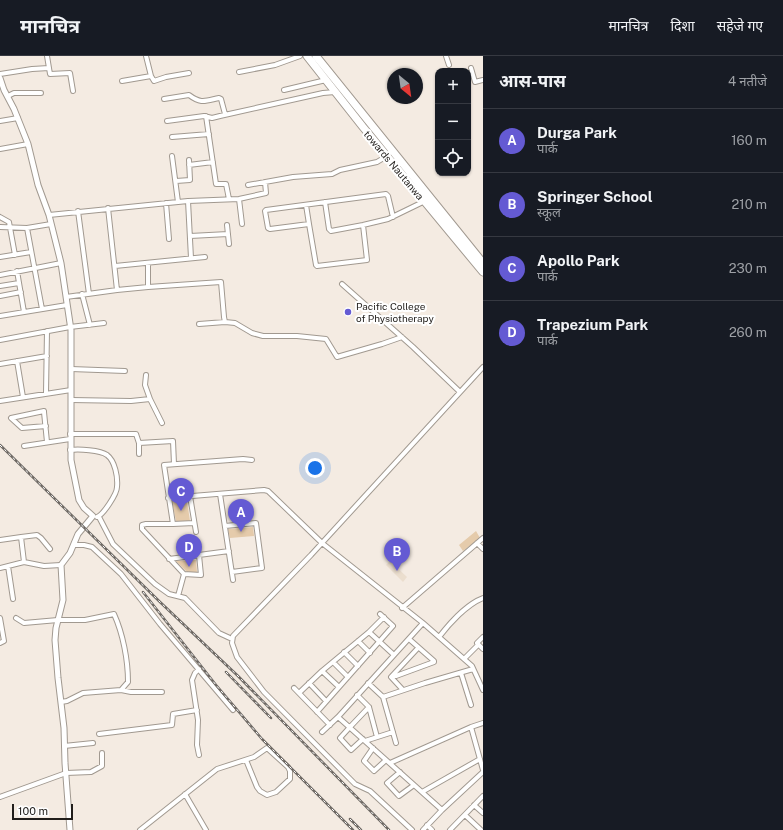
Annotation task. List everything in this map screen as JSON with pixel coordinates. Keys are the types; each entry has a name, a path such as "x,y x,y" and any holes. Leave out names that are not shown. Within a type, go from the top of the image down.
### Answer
{"main road":[{"name":"towards Nautanwa","path":"307,56 425,201 481,263 483,272"},
{"path":"316,56 481,263"}],"street":[{"path":"47,56 51,75 70,73 73,91"},
{"path":"146,56 154,82 166,77 189,73"},
{"path":"239,72 275,65 300,56"},
{"path":"446,56 449,65"},
{"path":"0,74 49,68"},
{"path":"471,68 475,82 483,80"},
{"path":"122,81 151,76"},
{"path":"0,78 28,144 38,185 49,215 61,263 70,327 70,460 79,500 84,508 93,516 99,517"},
{"path":"284,90 326,80"},
{"path":"167,121 206,116 212,118 323,93 336,92"},
{"path":"8,96 14,93 41,93"},
{"path":"164,99 189,95 195,100 200,101 219,98 221,99 225,114"},
{"path":"206,116 216,184 226,184 229,199"},
{"path":"0,121 18,118"},
{"path":"172,137 209,134"},
{"path":"0,149 28,144"},
{"path":"172,156 178,202"},
{"path":"248,185 299,177 332,174 340,170 377,162 388,156"},
{"path":"176,182 190,180 188,160"},
{"path":"189,165 213,162"},
{"path":"49,215 188,201 239,199 266,193 265,182"},
{"path":"309,224 270,229 268,228 264,211 386,194 388,196 393,217"},
{"path":"239,199 242,224"},
{"path":"188,201 191,258"},
{"path":"325,202 330,230 363,225 393,217 425,201"},
{"path":"166,203 169,239"},
{"path":"306,205 317,266 367,260 363,225"},
{"path":"108,208 117,290"},
{"path":"78,212 89,294"},
{"path":"0,217 8,221 15,255"},
{"path":"0,227 27,228 51,224"},
{"path":"227,225 229,244"},
{"path":"27,228 42,309"},
{"path":"190,236 228,234"},
{"path":"0,257 32,252"},
{"path":"115,266 205,257"},
{"path":"0,275 61,263"},
{"path":"148,263 148,287"},
{"path":"17,272 24,312"},
{"path":"66,297 117,290 221,282 225,322"},
{"path":"0,286 19,283"},
{"path":"342,284 402,337 460,392"},
{"path":"0,296 20,292"},
{"path":"82,294 90,325"},
{"path":"0,316 67,305"},
{"path":"199,324 225,322 235,323 252,333 263,336 297,336 326,339 335,355 340,357 402,337"},
{"path":"0,340 70,327 104,323"},
{"path":"46,393 47,331"},
{"path":"0,364 47,356"},
{"path":"16,361 23,397"},
{"path":"412,830 370,791 355,784 275,704 237,657 232,639 233,636 322,543 483,368"},
{"path":"71,369 125,371"},
{"path":"146,375 145,385 162,423"},
{"path":"0,401 71,390"},
{"path":"71,400 131,401 150,399"},
{"path":"46,426 22,428 12,418 43,411 46,426 47,442"},
{"path":"24,446 70,436 136,434 139,443 139,454"},
{"path":"139,443 173,441 174,464"},
{"path":"70,450 80,449 101,452 107,455 113,464 117,488 103,513 99,517"},
{"path":"172,524 163,466 174,464 252,460"},
{"path":"168,498 264,490 268,491 322,543 402,608 423,623 464,659 473,669 483,690"},
{"path":"220,494 233,580"},
{"path":"190,496 196,532"},
{"path":"70,830 64,728 55,640 56,628 63,600 61,565 70,553 78,534 93,516"},
{"path":"99,517 113,544 162,590 187,600 219,633 232,639"},
{"path":"194,523 146,524 142,525 142,529 184,574 201,575 199,556"},
{"path":"225,526 256,523 262,568 232,572"},
{"path":"0,540 37,535 50,549"},
{"path":"21,537 24,562"},
{"path":"402,608 483,538"},
{"path":"477,543 483,549"},
{"path":"74,545 84,545 92,548 121,574 160,624 233,710"},
{"path":"170,559 229,551"},
{"path":"0,568 24,562 44,566 61,565"},
{"path":"8,566 13,598"},
{"path":"178,596 184,574"},
{"path":"439,637 446,628 467,608 483,598"},
{"path":"16,618 24,623 58,620 86,620 114,614 119,625 128,671 128,682 121,690"},
{"path":"317,712 393,626 380,614"},
{"path":"299,693 384,617"},
{"path":"0,618 4,641 0,643"},
{"path":"322,732 338,717 423,623"},
{"path":"369,632 394,655"},
{"path":"464,659 478,645 478,642 483,637"},
{"path":"393,676 434,662 408,639"},
{"path":"358,641 370,653"},
{"path":"478,645 483,649"},
{"path":"393,676 418,648"},
{"path":"344,652 358,666"},
{"path":"333,662 348,677"},
{"path":"199,669 195,673 192,680 197,710 197,745 199,754"},
{"path":"383,697 473,669"},
{"path":"322,671 339,687"},
{"path":"461,673 471,705"},
{"path":"393,676 392,679 403,690"},
{"path":"368,683 383,697 396,743"},
{"path":"308,684 326,701"},
{"path":"294,688 330,725"},
{"path":"61,702 67,701 83,693 121,690 131,692 162,692"},
{"path":"357,695 369,707 377,737"},
{"path":"369,707 340,738 351,750 364,740 393,732"},
{"path":"99,734 172,725 173,714 197,710"},
{"path":"338,717 442,810"},
{"path":"373,748 364,761 374,771 388,762 471,726 483,723"},
{"path":"423,830 483,771 471,727"},
{"path":"64,746 93,743"},
{"path":"140,830 217,769 246,760 268,748 288,767 290,771 290,779 276,792 267,795 260,791 246,760"},
{"path":"0,797 66,773 91,772 102,766 102,753"},
{"path":"422,792 480,759"},
{"path":"400,772 387,783 399,796 414,785"},
{"path":"186,794 206,830"},
{"path":"451,830 483,796"},
{"path":"474,805 483,813"},
{"path":"465,815 481,830"},
{"path":"428,825 432,830"}],"shaded area":[{"path":"172,501 187,501 190,521 176,521"},
{"path":"253,527 254,536 230,538 228,529"},
{"path":"476,531 480,538 463,551 459,545"},
{"path":"196,560 197,572 187,572 176,561"},
{"path":"390,561 407,577 403,582 386,565"}],"railway":[{"path":"0,445 160,602 238,676 389,830"},
{"path":"143,592 216,685 262,739 353,830"},
{"path":"226,672 271,718"},
{"path":"350,819 361,830"}],"place":[{"name":"Pacific College of Physiotherapy","path":"348,312"},
{"name":"Apollo Park","path":"181,511"},
{"name":"Durga Park","path":"241,532"},
{"name":"Trapezium Park","path":"189,567"},
{"name":"Springer School","path":"397,571"}]}
